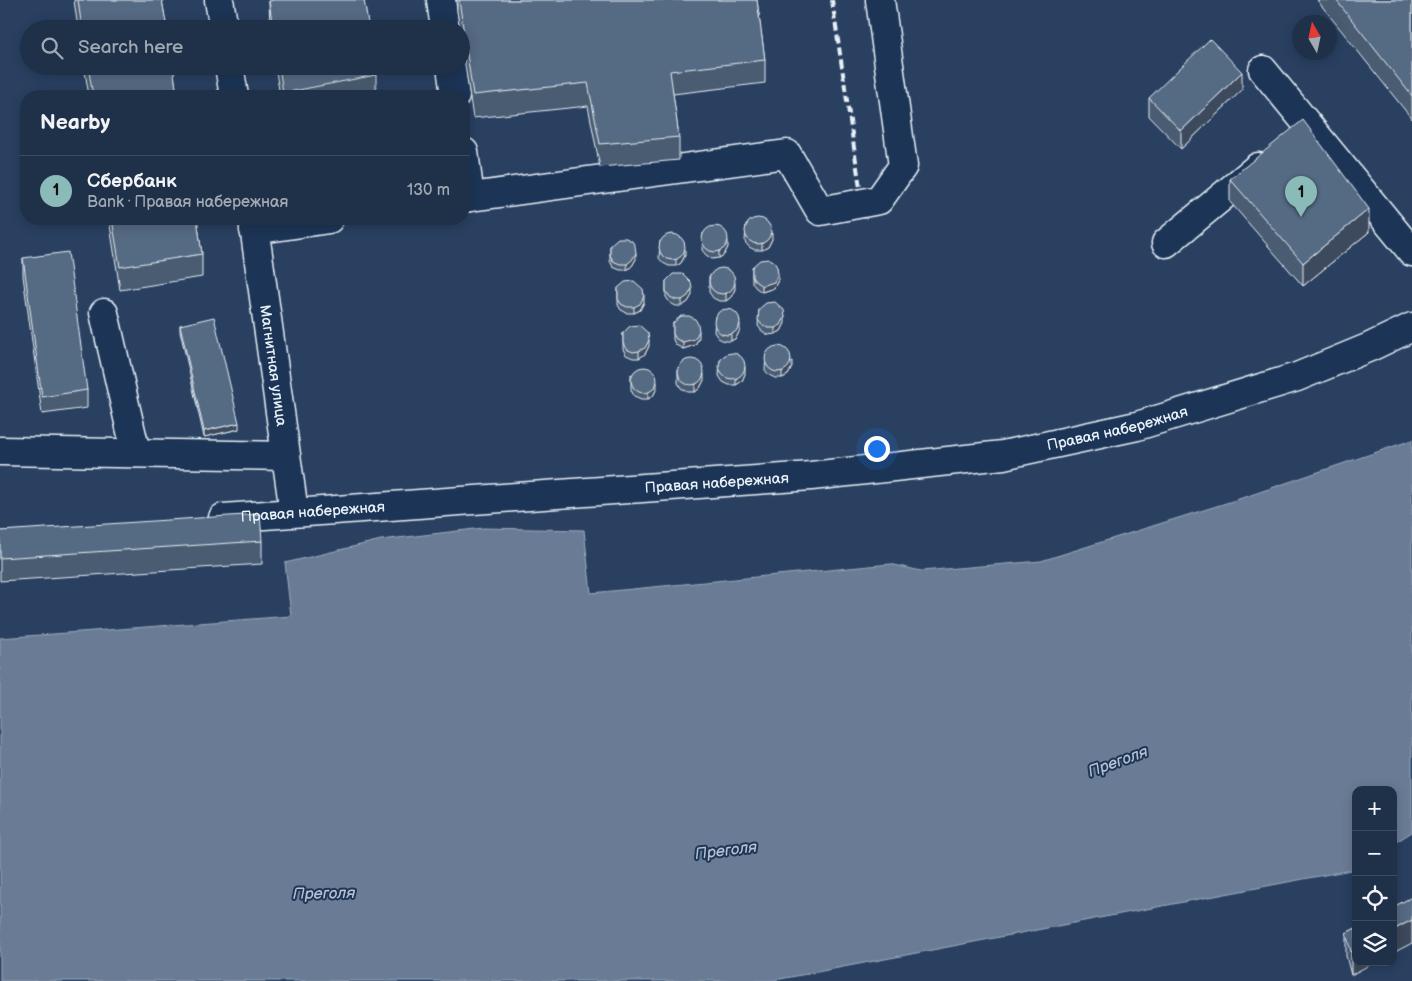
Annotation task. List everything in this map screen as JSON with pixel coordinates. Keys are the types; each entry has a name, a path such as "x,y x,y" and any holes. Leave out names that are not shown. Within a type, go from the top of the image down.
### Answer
{"main road":[{"path":"219,0 222,20"},
{"path":"441,0 444,20"},
{"path":"470,198 787,154 820,212 878,200 903,166 880,0"},
{"path":"1264,70 1412,252"},
{"path":"230,75 233,90"},
{"path":"452,75 454,90"},
{"path":"1166,243 1310,125"},
{"name":"Магнитная улица","path":"253,225 294,512"},
{"path":"104,313 136,454"},
{"name":"Правая набережная","path":"201,520 811,476 1003,454 1137,426 1297,377 1370,347 1412,327"},
{"path":"0,452 285,456"}],"water":[{"name":"Преголя","path":"1412,440 1412,832 1397,841 1397,786 1352,786 1352,870 770,981 0,981 0,638 291,616 285,563 381,540 483,528 584,530 591,593 890,564 921,571 1041,561 1242,498"}],"building":[{"path":"78,0 162,0 165,20 81,20"},
{"path":"364,0 367,20 272,20 269,1"},
{"path":"459,0 757,0 765,60 670,71 679,137 600,144 588,83 473,95 470,75 470,20 462,20"},
{"path":"1336,0 1410,0 1412,2 1412,96"},
{"path":"1210,39 1242,72 1181,131 1149,98"},
{"path":"90,75 174,75 176,90 92,90"},
{"path":"280,75 376,75 298,90 283,90"},
{"path":"1303,120 1369,209 1303,263 1230,179"},
{"path":"758,218 767,222 771,231 767,240 758,244 749,240 745,231 749,222"},
{"path":"113,225 198,225 202,254 120,267"},
{"path":"715,226 724,230 728,239 724,248 715,252 706,248 702,239 706,230"},
{"path":"672,234 681,238 685,247 681,256 672,260 663,256 659,247 663,238"},
{"path":"618,238 626,238 632,241 635,246 636,253 627,264 613,261 610,255 610,245"},
{"path":"68,252 87,390 42,397 23,258"},
{"path":"769,259 777,267 778,274 774,282 762,286 752,277 752,267 760,260"},
{"path":"722,268 731,272 735,281 731,290 722,294 713,290 709,281 713,272"},
{"path":"673,274 683,274 691,282 692,289 688,296 682,300 670,297 666,291 666,281"},
{"path":"634,281 643,289 644,296 640,304 634,307 627,307 621,304 618,299 618,288 625,282"},
{"path":"775,302 784,310 785,317 781,325 775,328 768,328 758,320 759,309 766,303"},
{"path":"727,309 736,313 740,322 736,331 727,335 718,331 714,322 718,313"},
{"path":"681,316 689,316 695,319 699,331 695,339 683,342 676,339 673,334 673,323"},
{"path":"214,317 239,423 204,431 180,325"},
{"path":"639,325 648,333 649,340 645,348 633,352 626,349 623,343 623,333 630,326"},
{"path":"778,346 787,350 791,359 787,368 778,372 769,368 765,359 769,350"},
{"path":"732,353 741,357 745,366 741,375 732,379 723,375 719,366 723,357"},
{"path":"691,359 700,363 704,372 700,381 691,385 682,381 678,372 682,363"},
{"path":"644,367 653,371 657,380 653,389 644,393 635,389 631,380 635,371"},
{"path":"260,514 262,541 0,558 0,531"},
{"path":"1412,897 1412,920 1397,928 1397,921 1397,905"},
{"path":"1352,930 1351,952 1346,933"}],"railway":[{"path":"832,0 860,188"}],"place":[{"name":"Сбербанк","path":"1301,217"}]}
